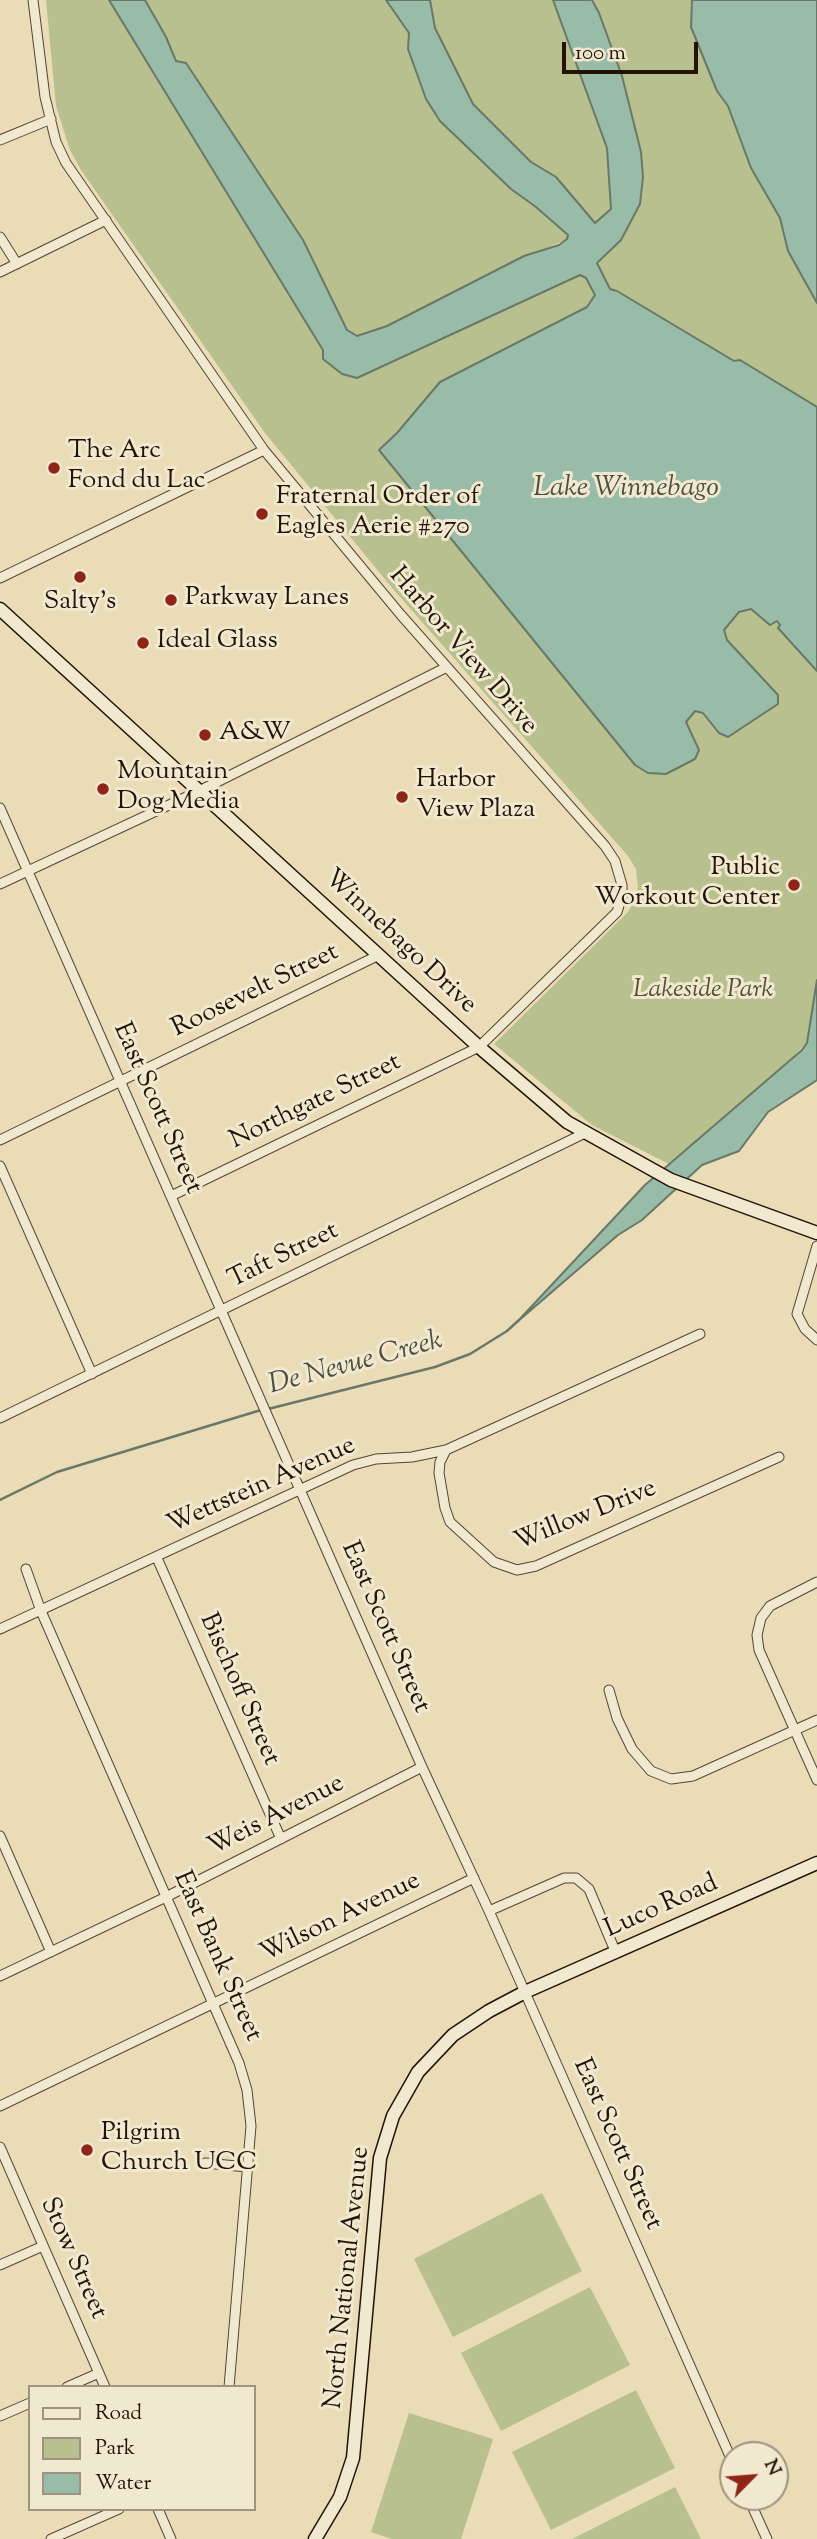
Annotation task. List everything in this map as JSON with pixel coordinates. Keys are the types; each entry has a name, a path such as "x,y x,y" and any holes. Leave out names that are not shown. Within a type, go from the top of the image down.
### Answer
{"main road":[{"name":"Winnebago Drive","path":"0,609 479,1047 566,1122 651,1171 692,1189 817,1233"},
{"name":"Luco Road","path":"525,1992 817,1863"},
{"name":"North National Avenue","path":"315,2539 340,2497 355,2448 378,2174 390,2123 407,2087 436,2050 473,2020 525,1992"}],"street":[{"name":"Harbor View Drive","path":"33,0 45,97 56,142 66,163 264,450 447,667 605,846 615,861 622,884 622,896 617,912 479,1047"},
{"path":"0,141 51,119"},
{"path":"0,272 106,220"},
{"path":"0,237 17,264"},
{"path":"0,578 264,450"},
{"path":"0,884 199,790 447,667"},
{"name":"East Scott Street","path":"0,808 422,1768 489,1911 723,2441"},
{"name":"Roosevelt Street","path":"0,1140 379,955"},
{"name":"Northgate Street","path":"171,1196 479,1047"},
{"name":"Taft Street","path":"0,1418 585,1133"},
{"path":"0,1166 92,1374"},
{"path":"817,1245 797,1314 805,1329 817,1340"},
{"name":"Wettstein Avenue","path":"0,1629 366,1461 412,1457 446,1450 700,1335"},
{"name":"Willow Drive","path":"446,1450 440,1462 439,1473 444,1508 450,1522 493,1561 517,1570 536,1566 779,1457"},
{"name":"Bischoff Street","path":"157,1558 281,1839"},
{"name":"East Bank Street","path":"26,1569 41,1611 241,2068 247,2090 251,2116 229,2385"},
{"path":"817,1583 774,1603 761,1618 757,1633 759,1650 817,1780"},
{"path":"609,1690 617,1718 632,1748 648,1769 667,1779 693,1776 817,1720"},
{"name":"Weis Avenue","path":"0,1976 166,1897 422,1768"},
{"path":"0,1836 51,1952"},
{"path":"489,1911 564,1878 574,1877 588,1887 616,1953"},
{"name":"Wilson Avenue","path":"0,2106 474,1878"},
{"name":"Stow Street","path":"0,2147 104,2385"},
{"path":"205,2163 247,2167"},
{"path":"0,2265 43,2246"},
{"path":"72,2385 99,2373"},
{"path":"0,2416 28,2404"},
{"path":"51,2539 114,2511"},
{"path":"159,2511 172,2539"},
{"path":"754,2511 767,2539"}],"green space":[{"name":"Lakeside Park","path":"46,0 109,0 323,350 358,378 580,275 586,278 595,295 587,307 440,382 379,450 595,713 699,750 686,722 696,711 703,713 719,733 778,695 727,640 724,630 731,620 739,612 751,609 774,622 777,621 779,628 817,671 817,980 807,1043 759,1089 669,1164 592,1125 494,1044 628,912 638,887 636,869 628,856 393,589 265,433 81,170 70,150 56,106"},
{"path":"145,0 386,0 409,33 408,49 511,189 568,235 568,239 524,257 387,326 356,336 347,330 303,240 186,63 176,61"},
{"path":"430,0 553,0 607,148 611,209 603,218 595,223 556,177 531,162 473,104 435,28"},
{"path":"592,0 692,0 691,27 717,91 728,106 751,168 780,218 788,251 817,303 817,407 617,291 610,290 597,263 621,240 640,204 643,177 641,152 622,76"},
{"path":"542,2193 582,2271 453,2337 414,2259"},
{"path":"590,2287 630,2365 501,2431 461,2353"},
{"path":"636,2390 675,2468 551,2530 512,2452"},
{"path":"409,2413 493,2439 461,2539 392,2539 371,2532"},
{"path":"675,2487 701,2539 572,2539"}],"water":[{"name":"Lake Winnebago","path":"109,0 145,0 176,61 186,63 303,240 347,330 357,336 387,326 524,256 559,245 568,235 511,189 440,121 426,99 408,49 409,33 386,0 430,0 435,28 473,104 531,162 556,177 595,223 611,209 607,148 553,0 592,0 622,76 641,152 643,177 640,204 621,240 597,263 610,289 734,361 740,360 817,407 817,671 778,628 780,625 777,621 770,625 751,609 739,612 724,630 727,640 778,695 778,704 728,737 719,733 703,713 695,711 686,722 699,750 695,759 666,774 648,773 635,765 379,450 440,382 587,307 595,295 586,278 580,275 357,378 342,374 323,359 323,350"},
{"path":"692,0 817,0 817,303 788,251 780,218 751,168 728,106 717,91 691,27"},
{"path":"817,980 817,1080 768,1112 739,1151 702,1165 642,1220 618,1235 517,1322 645,1185 802,1050 807,1043"}],"waterway":[{"name":"De Nevue Creek","path":"268,1409 435,1367 470,1354 507,1331 519,1320"},
{"name":"De Nevue Creek","path":"0,1500 57,1472 261,1410"}],"place":[{"name":"The Arc Fond du Lac","path":"54,468"},
{"name":"Fraternal Order of Eagles Aerie #270","path":"262,514"},
{"name":"Salty's","path":"80,577"},
{"name":"Parkway Lanes","path":"171,600"},
{"name":"Ideal Glass","path":"143,643"},
{"name":"A&W","path":"205,735"},
{"name":"Mountain Dog Media","path":"103,789"},
{"name":"Harbor View Plaza","path":"402,797"},
{"name":"Public Workout Center","path":"794,885"},
{"name":"Pilgrim Church UCC","path":"87,2150"}]}
